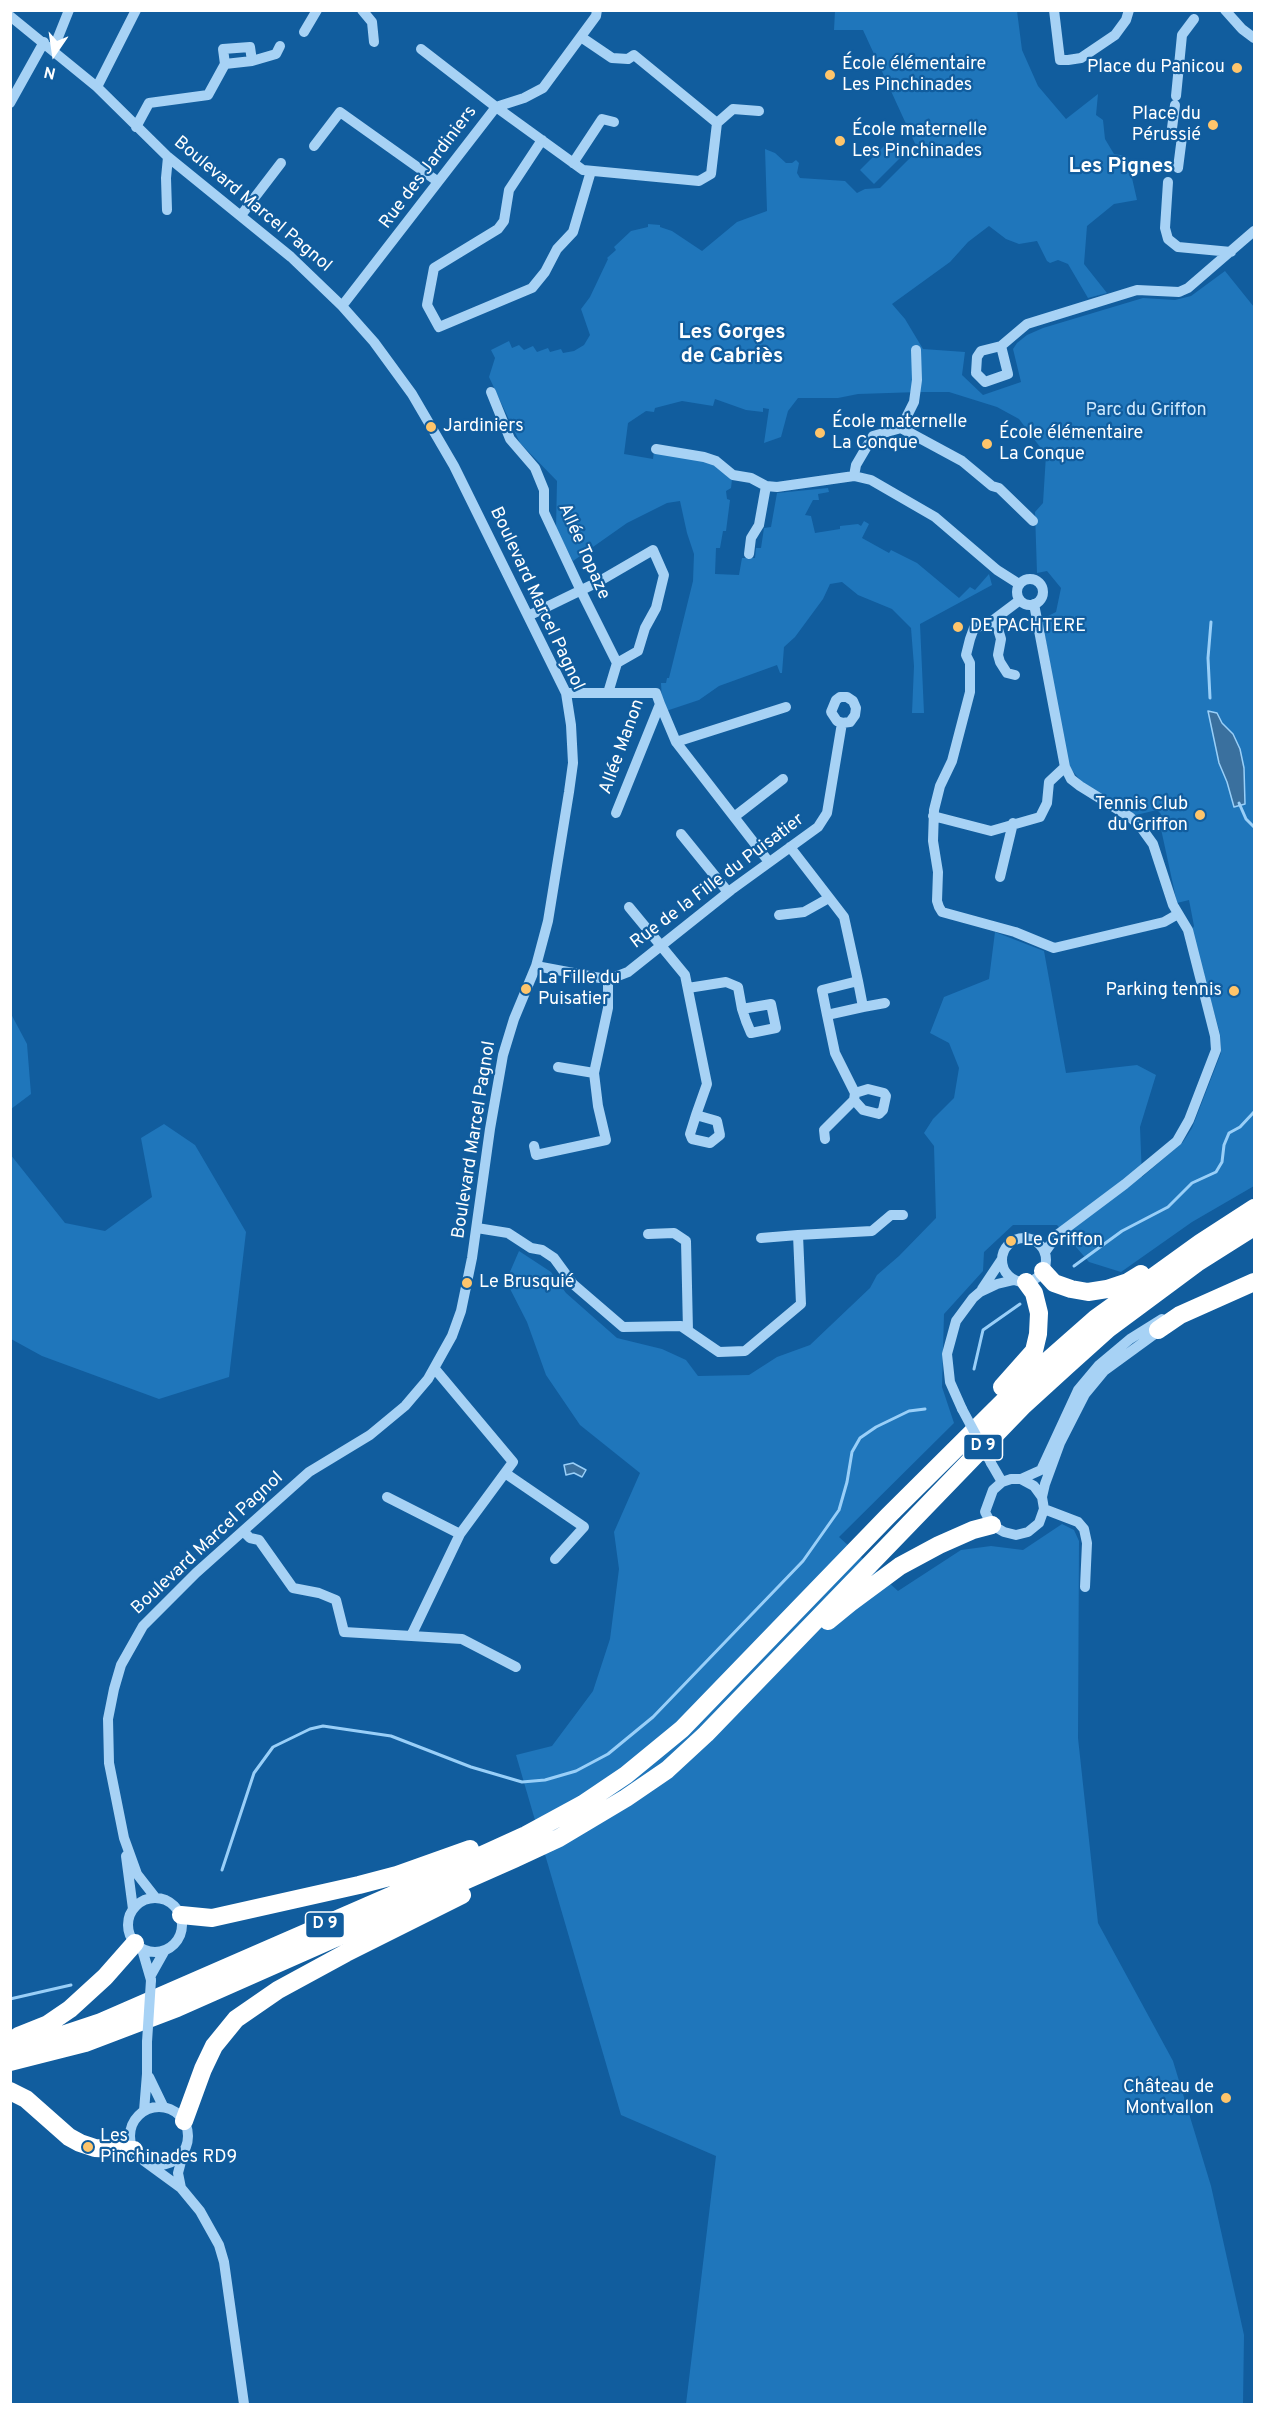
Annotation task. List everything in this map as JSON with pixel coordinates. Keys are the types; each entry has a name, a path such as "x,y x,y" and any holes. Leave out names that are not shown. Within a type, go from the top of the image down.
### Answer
{"highway":[{"path":"1043,1271 1054,1283 1071,1289 1088,1292 1118,1286 1128,1282 1254,1198"},
{"name":"D 9","path":"10,2047 53,2038 101,2022 427,1880 526,1835 583,1804 626,1775 682,1729 888,1516 1020,1385 1096,1318 1200,1243 1254,1208"},
{"name":"D 9","path":"10,2062 85,2043 177,2008 514,1860 600,1814 667,1770 706,1734 1024,1405 1108,1329 1197,1263 1254,1227"},
{"path":"888,1516 939,1452 1034,1351 1039,1313 1034,1293 1020,1281"},
{"path":"1158,1330 1180,1315 1254,1282"},
{"path":"739,1700 850,1603 900,1566 939,1545 973,1530 992,1525"},
{"path":"181,1915 212,1918 397,1875 506,1836 552,1815 626,1775"},
{"path":"184,2121 214,2046 236,2019 253,2005 346,1953 519,1867 600,1814"},
{"path":"10,2038 36,2030 70,2009 138,1946"},
{"path":"10,2091 26,2099 69,2137 80,2143 139,2156"}],"street":[{"path":"53,50 69,10"},
{"path":"97,87 135,10"},
{"path":"304,32 317,10"},
{"path":"362,10 372,22 374,42"},
{"name":"Rue des Jardiniers","path":"342,306 400,235 437,181 496,107 524,98 543,88 596,16 597,10"},
{"path":"1054,10 1060,60 1068,60 1081,58 1115,35 1126,20 1129,10"},
{"path":"1225,10 1242,29 1254,38"},
{"name":"Boulevard Marcel Pagnol","path":"10,16 97,87 168,156 291,256 342,306 374,342 412,394 454,466 566,693 571,725 572,772 548,921 536,966 514,1019 503,1055 490,1129 477,1228 461,1311 452,1336 435,1369 405,1406 383,1426 309,1473 155,1612 137,1636 121,1665 106,1734 111,1779 124,1838 133,1909"},
{"path":"1179,168 1182,137 1171,136 1182,35 1194,19"},
{"path":"581,37 612,58 628,59 634,55 717,123"},
{"path":"10,103 44,42"},
{"path":"136,127 149,103 208,96 225,64 252,61 276,54 280,46"},
{"path":"421,49 583,170 699,181 711,174 717,123 732,109 759,111"},
{"path":"314,146 340,112 437,181"},
{"path":"573,163 602,119 614,122"},
{"path":"542,140 509,190 504,221 498,230 434,268 427,305 439,327 532,288 545,272 557,249 573,232 591,171"},
{"path":"167,210 168,156"},
{"path":"242,214 281,163"},
{"path":"1168,182 1165,228 1168,239 1178,247 1231,252"},
{"path":"1001,346 1027,324 1052,315 1137,290 1179,292 1188,288 1253,235"},
{"path":"901,428 914,402 917,380 916,350"},
{"name":"Allée Topaze","path":"491,392 510,439 535,468 544,490 544,512 580,591 618,663"},
{"path":"854,476 855,465 873,436 901,428 962,461 992,486 999,488 1033,521"},
{"path":"656,448 716,461 733,474 751,478 766,486 777,487 854,476 871,480 935,518 997,570 1019,584"},
{"path":"749,554 751,538 759,525 766,486"},
{"path":"528,616 580,591 652,550 664,575 656,608 645,628 638,651 618,663 608,693 566,693"},
{"path":"1033,578 1042,585 1043,597 1029,605 1020,600 1017,590 1019,584 1033,578"},
{"path":"1020,600 995,619 974,628 970,639 966,655 970,663 970,692 952,761 940,786 933,816 933,841 938,872 937,901 942,912 1006,929 1054,948 1164,922 1178,914"},
{"path":"1034,604 1065,767 1071,778 1080,786 1130,817 1153,844 1173,905 1188,930 1215,1036 1216,1050 1196,1105 1177,1140 1125,1184 1057,1234 1045,1252"},
{"path":"995,619 1001,639 998,655 1000,662 1006,673 1015,675"},
{"name":"Allée Manon","path":"608,693 656,693 660,704 616,813"},
{"path":"660,704 676,742 769,862"},
{"path":"676,742 786,707"},
{"name":"Rue de la Fille du Puisatier","path":"608,978 628,972 728,892 818,827 827,813 842,723"},
{"path":"933,816 991,831 1040,817 1045,811 1049,782 1065,767"},
{"path":"734,816 783,779"},
{"path":"1000,876 1013,823"},
{"path":"681,834 728,892"},
{"path":"790,847 844,917 863,1007"},
{"path":"779,915 804,912 829,898"},
{"path":"629,907 685,975 707,1084 696,1115"},
{"path":"534,1146 536,1155 606,1140 598,1106 594,1073 608,1008 608,978 536,966"},
{"path":"825,1139 824,1130 854,1097 835,1053 822,990 858,981"},
{"path":"688,988 726,982 738,987 742,1009"},
{"path":"827,1015 885,1003"},
{"path":"558,1067 594,1073"},
{"path":"761,1238 872,1231 891,1215 903,1215"},
{"path":"477,1228 508,1233 531,1248 542,1250 554,1258 573,1284 623,1327 681,1326 719,1352 745,1351 801,1304 798,1235"},
{"path":"648,1234 674,1233 686,1241 688,1331"},
{"path":"980,1292 1002,1259 1006,1246 1011,1242 1024,1237 1057,1234"},
{"path":"1002,1482 962,1409 950,1382 947,1354 956,1321 980,1292 997,1284 1039,1277 1047,1258 1042,1246 1031,1238"},
{"path":"1002,1259 1006,1272 1020,1281"},
{"path":"1254,1276 1153,1323 1099,1365 1078,1390 1041,1470 1021,1479 1002,1482 993,1490 986,1512 992,1525 1004,1532 1016,1534 1028,1532 1039,1522 1045,1484 1060,1443 1085,1394 1104,1371 1158,1330 1254,1288"},
{"path":"411,1636 460,1534 513,1462 435,1369"},
{"path":"506,1473 584,1527 555,1559"},
{"path":"1021,1479 1034,1486 1043,1503 1078,1522 1084,1529 1087,1543 1085,1587"},
{"path":"387,1497 460,1534"},
{"path":"255,1521 261,1528 259,1540"},
{"path":"243,1531 250,1538 259,1540 293,1588 319,1593 336,1600 344,1632 462,1639 516,1667"},
{"name":"Boulevard Marcel Pagnol","path":"124,1838 137,1874 155,1897"},
{"path":"138,1946 158,1952 165,1950 178,1940 182,1932 181,1915 171,1902 155,1897 147,1899 133,1909 128,1927 151,1978"},
{"path":"144,2111 151,1978 165,1950"},
{"path":"147,2074 163,2106"},
{"path":"181,2188 178,2173 189,2137 184,2121 176,2111 163,2106 150,2108 136,2118 130,2133 139,2156 181,2188 200,2211 219,2245 224,2262 244,2404"},
{"path":"139,2156 165,2165 183,2154"}],"green space":[{"name":"Parc du Griffon","path":"835,11 1017,11 1022,50 1038,86 1066,119 1098,94 1096,115 1103,120 1105,139 1114,154 1127,156 1137,200 1114,204 1087,226 1084,264 1107,293 1088,298 1068,264 1058,260 1050,263 1047,261 1037,241 1019,244 1006,239 989,226 968,242 950,262 892,304 905,319 923,349 965,352 962,375 983,395 1021,382 1013,349 1027,335 1043,328 1143,298 1175,300 1191,296 1225,271 1254,307 1254,1186 1192,1222 1121,1272 1089,1262 1057,1225 1013,1225 984,1252 983,1271 944,1314 942,1387 954,1423 839,1537 898,1591 961,1550 991,1546 1023,1550 1062,1524 1074,1530 1079,1541 1078,1738 1098,1923 1173,2061 1211,2186 1244,2335 1243,2404 686,2404 716,2156 621,2115 516,1755 552,1746 593,1691 610,1639 619,1569 614,1532 640,1473 580,1425 546,1375 527,1322 506,1281 519,1251 551,1272 566,1293 617,1338 662,1349 686,1360 698,1376 749,1375 777,1357 810,1345 870,1288 877,1275 936,1218 934,1146 924,1133 933,1119 954,1098 959,1068 949,1043 930,1033 944,997 989,979 995,932 1044,951 1066,1073 1137,1065 1156,1075 1140,1127 1142,1177 1183,1142 1192,1128 1221,1053 1220,1034 1192,930 1194,926 1189,900 1177,903 1161,829 1161,814 1157,810 1136,815 1083,783 1068,766 1042,619 1056,612 1061,588 1047,571 1037,573 1035,512 1043,503 1046,455 1019,419 997,407 949,392 919,392 858,394 838,398 798,398 788,411 781,437 764,443 769,409 763,408 763,412 746,410 715,399 713,406 682,401 655,408 654,412 646,411 628,423 624,454 653,459 654,451 706,461 716,465 732,479 731,488 726,491 727,499 730,500 726,531 723,531 720,548 716,548 715,574 739,575 742,558 755,558 756,548 761,548 764,528 771,527 777,493 828,488 829,492 818,494 819,500 813,500 805,515 811,516 815,533 840,529 840,526 858,524 861,526 864,521 869,524 862,538 889,553 891,550 917,563 959,598 970,587 975,590 989,574 992,585 920,624 924,713 912,713 914,666 911,628 892,609 858,595 842,582 830,584 823,599 795,637 784,647 782,673 777,665 719,686 699,700 666,711 662,703 661,683 666,683 669,678 693,581 694,554 680,501 667,503 627,523 573,561 556,529 557,481 520,443 489,377 495,358 491,350 509,341 512,348 519,345 524,350 533,346 537,352 548,348 550,352 561,349 563,353 574,351 584,345 590,335 581,309 590,297 607,258 616,250 614,247 631,231 648,227 648,224 660,225 702,251 737,222 767,211 765,149 775,153 786,163 796,160 799,163 797,173 800,178 845,181 857,193 865,189 880,188 918,150 863,30 834,30"},
{"path":"887,143 901,157 874,184 860,170"},
{"path":"10,1012 27,1044 31,1094 11,1109"},
{"path":"164,1124 195,1145 246,1232 229,1377 159,1399 42,1356 11,1339 10,1154 65,1223 105,1231 152,1197 141,1138"}],"shaded area":[{"path":"1208,711 1217,713 1222,723 1233,734 1240,749 1244,768 1245,804 1234,807 1219,763"},
{"path":"573,1463 586,1470 582,1477 574,1473 566,1475 564,1465"}],"waterway":[{"path":"1210,698 1208,658 1211,622"},
{"path":"1239,803 1246,819 1254,827"},
{"path":"1074,1266 1122,1231 1168,1207 1192,1183 1216,1172 1222,1162 1224,1145 1229,1133 1240,1127 1254,1112"},
{"path":"974,1369 983,1330 1020,1304"},
{"path":"222,1870 254,1773 273,1747 310,1729 323,1726 391,1736 471,1767 522,1782 545,1780 576,1771 608,1754 653,1717 803,1561 839,1510 852,1452 860,1438 876,1427 909,1411 925,1409"},
{"path":"10,1999 71,1985"}],"place":[{"name":"Place du Panicou","path":"1237,68"},
{"name":"École élémentaire Les Pinchinades","path":"830,75"},
{"name":"Place du Pérussié","path":"1213,125"},
{"name":"École maternelle Les Pinchinades","path":"840,141"},
{"name":"Jardiniers","path":"431,427"},
{"name":"École maternelle La Conque","path":"820,433"},
{"name":"École élémentaire La Conque","path":"987,444"},
{"name":"DE PACHTERE","path":"958,627"},
{"name":"Tennis Club du Griffon","path":"1200,815"},
{"name":"La Fille du Puisatier","path":"526,989"},
{"name":"Parking tennis","path":"1234,991"},
{"name":"Le Griffon","path":"1011,1241"},
{"name":"Le Brusquié","path":"467,1283"},
{"name":"Château de Montvallon","path":"1226,2098"},
{"name":"Les Pinchinades RD9","path":"88,2147"}],"district":[{"name":"Les Pignes","path":"1121,168"},
{"name":"Les Gorges de Cabriès","path":"732,346"}]}
